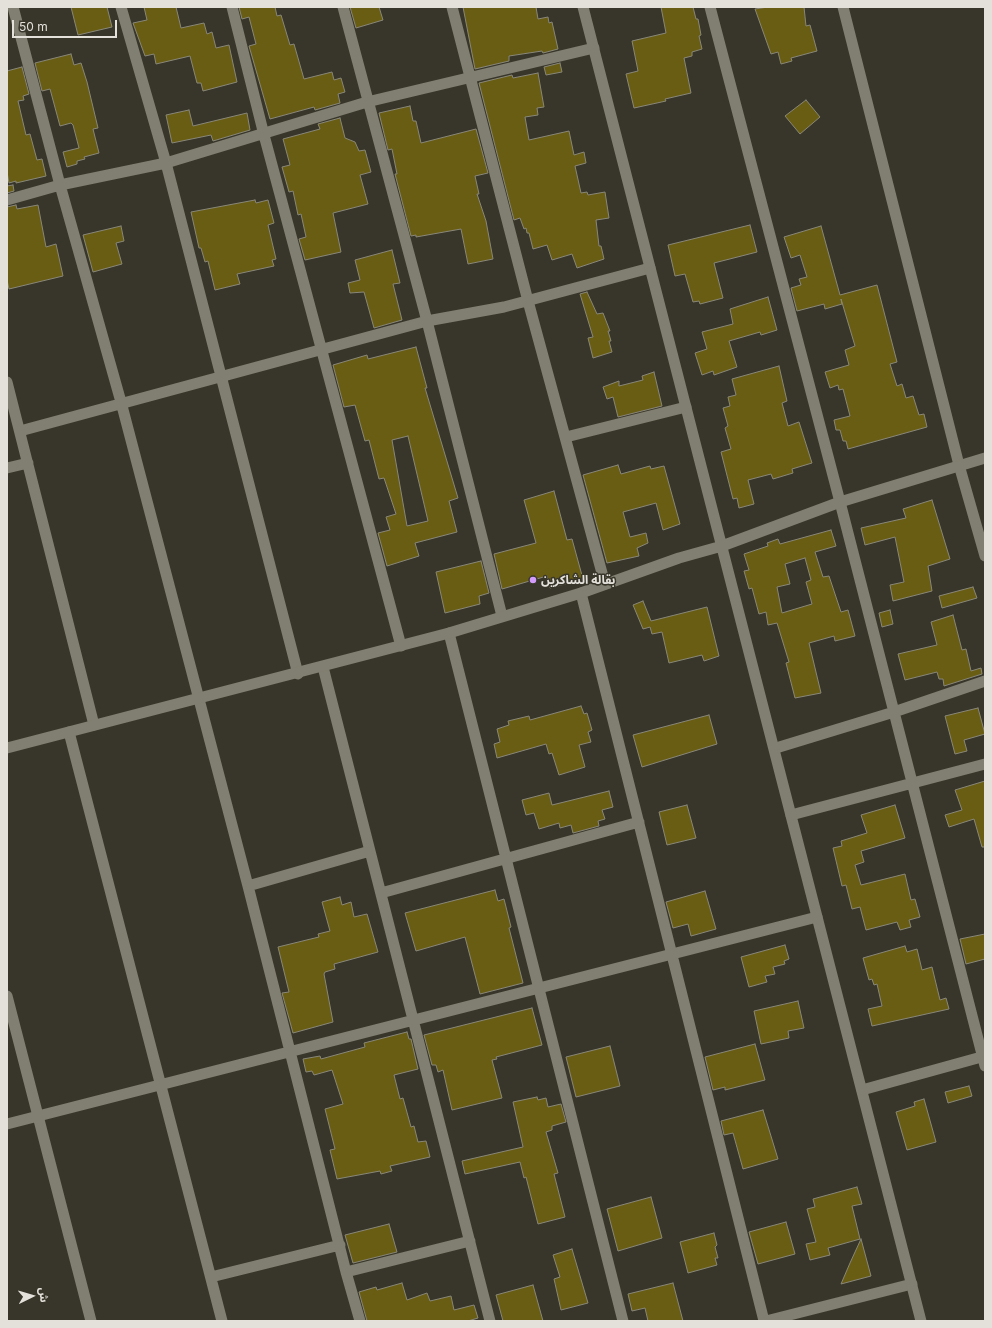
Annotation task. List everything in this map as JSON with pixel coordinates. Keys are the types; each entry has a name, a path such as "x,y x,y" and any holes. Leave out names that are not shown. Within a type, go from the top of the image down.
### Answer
{"street":[{"path":"13,7 60,185 121,402 291,1052 346,1272 360,1321"},
{"path":"122,7 166,163 298,674"},
{"path":"232,7 264,134 323,349 401,646"},
{"path":"344,7 427,321 502,616"},
{"path":"452,7 528,301 605,584"},
{"path":"584,7 722,546 776,748 817,917 921,1321"},
{"path":"710,7 984,1060 862,1090"},
{"path":"843,7 959,465 985,556"},
{"path":"7,200 60,185 166,163 368,102 470,79 594,48"},
{"path":"20,431 121,402 427,321 528,301 650,268"},
{"path":"7,382 94,725"},
{"path":"566,437 686,407"},
{"path":"7,748 298,674 449,633 502,616 581,594 680,558 722,546 840,502 985,458"},
{"path":"7,468 28,463"},
{"path":"581,594 765,1321 912,1284"},
{"path":"449,633 623,1321"},
{"path":"323,667 490,1321"},
{"path":"776,748 894,712 985,681"},
{"path":"69,732 222,1321"},
{"path":"791,814 985,764"},
{"path":"381,893 639,822"},
{"path":"248,886 370,851"},
{"path":"7,1124 817,917"},
{"path":"7,996 91,1321"},
{"path":"346,1272 470,1241"},
{"path":"210,1277 340,1245"}],"building":[{"path":"71,7 107,7 112,27 78,35"},
{"path":"144,7 176,7 181,28 204,23 207,34 212,32 216,48 229,45 237,82 203,91 201,83 197,83 190,56 156,64 154,54 145,56 133,23 147,20"},
{"path":"239,7 275,7 277,16 281,15 290,45 294,44 304,79 332,72 334,80 341,78 345,92 338,94 340,103 315,110 314,107 270,119 249,46 256,44 249,17 242,19"},
{"path":"350,7 379,7 383,20 356,28"},
{"path":"463,7 536,7 538,19 548,17 549,23 552,22 558,49 543,53 542,51 509,56 509,61 475,69"},
{"path":"661,7 693,7 696,19 698,19 701,35 699,36 702,49 692,52 692,56 684,58 691,93 665,99 666,101 634,108 626,74 638,71 632,41 666,33"},
{"path":"768,7 804,7 806,26 810,25 817,51 791,58 792,61 781,64 778,52 771,54 755,9"},
{"path":"71,54 74,65 81,63 87,82 98,128 93,129 99,153 84,157 85,159 77,161 77,164 67,167 63,152 79,148 73,125 71,123 60,126 50,89 42,91 35,63"},
{"path":"560,63 562,72 546,75 544,67"},
{"path":"22,67 29,94 23,96 24,100 18,101 26,135 30,134 37,160 42,159 46,176 16,183 16,181 9,183 7,172 7,71"},
{"path":"538,73 544,107 537,108 538,115 525,117 529,140 569,131 574,155 584,152 586,163 575,166 581,193 587,192 588,195 605,192 609,218 596,220 599,246 601,246 604,259 577,268 572,254 552,260 547,245 533,249 529,233 527,233 526,228 524,229 520,218 514,220 479,83 512,75 513,78"},
{"path":"806,100 820,117 800,134 785,116"},
{"path":"410,106 413,121 416,121 421,143 476,129 488,173 475,176 479,194 477,194 486,221 493,259 468,264 461,229 416,237 416,235 411,236 395,174 397,174 392,149 388,150 379,113"},
{"path":"189,110 193,126 247,113 250,130 213,141 211,135 172,143 166,115"},
{"path":"340,118 345,138 355,142 359,151 365,150 371,172 360,175 368,204 333,213 341,252 305,260 299,239 306,237 301,214 298,215 293,191 289,192 282,167 290,165 283,139 320,129 318,124"},
{"path":"13,185 14,191 7,193 7,186"},
{"path":"255,200 256,203 268,200 274,223 268,225 276,259 272,260 274,266 237,274 240,284 215,290 208,261 205,262 201,248 199,248 191,212"},
{"path":"16,205 17,209 38,205 46,247 56,244 63,276 9,289 7,280 7,207"},
{"path":"750,225 757,252 714,263 723,298 700,304 699,301 693,302 685,274 675,276 668,245"},
{"path":"121,226 124,241 116,243 122,264 93,272 83,235"},
{"path":"821,226 840,295 877,285 897,362 890,364 897,386 902,384 906,398 913,396 919,415 924,414 927,427 848,449 846,441 843,441 840,430 836,430 834,420 850,416 843,389 839,390 838,385 830,388 825,372 849,365 845,350 855,346 841,299 842,304 825,309 824,304 797,311 791,288 801,285 799,279 807,277 800,255 791,258 784,237"},
{"path":"392,250 400,283 393,284 402,320 374,328 364,292 350,293 348,283 360,280 355,260"},
{"path":"587,292 597,314 603,313 610,331 608,331 612,352 593,358 588,338 593,337 580,294"},
{"path":"768,297 777,330 761,335 760,332 729,341 737,367 714,375 713,371 702,375 695,353 707,349 702,332 733,324 730,309"},
{"path":"416,347 427,388 425,388 458,498 449,501 457,532 415,543 419,556 387,566 378,533 390,530 386,517 396,514 384,478 379,479 369,440 365,441 355,405 344,407 333,365 367,355 368,359","holes":["408,436 428,521 407,526 392,440"]},
{"path":"779,366 787,401 782,403 788,426 799,422 812,463 792,469 793,473 773,479 771,474 748,480 754,504 739,508 737,498 733,499 721,452 731,449 725,428 728,426 723,408 730,406 728,397 736,395 732,379"},
{"path":"654,372 662,406 618,417 613,397 607,399 603,387 619,381 619,386 643,380 642,376"},
{"path":"618,465 621,474 650,466 651,469 664,466 680,524 663,530 656,503 623,512 630,537 646,533 648,543 637,548 639,556 607,563 583,475"},
{"path":"554,491 567,540 572,539 583,579 550,588 547,576 502,589 494,554 536,543 524,500"},
{"path":"932,500 950,559 928,566 932,591 893,601 890,585 904,582 895,537 865,545 861,528 906,518 903,509"},
{"path":"831,530 836,546 815,552 823,577 829,576 841,612 848,610 855,636 835,641 834,636 809,643 821,693 795,698 786,663 789,662 777,623 768,625 766,612 759,614 752,588 749,589 744,571 749,570 744,554 768,546 767,543 778,539 780,544","holes":["805,558 811,580 806,582 812,604 782,613 777,587 790,584 785,564"]},
{"path":"481,561 489,593 479,596 480,604 445,613 436,572"},
{"path":"973,587 977,598 942,608 939,596"},
{"path":"643,601 651,621 707,607 719,656 704,661 702,655 669,663 662,632 652,634 650,627 643,629 633,605"},
{"path":"890,610 893,624 882,627 879,613"},
{"path":"953,615 962,650 966,649 971,671 981,668 982,674 944,686 943,679 939,679 937,672 905,680 898,654 937,645 931,622"},
{"path":"581,706 584,714 587,713 592,730 588,732 591,742 579,745 585,767 559,775 552,753 549,754 546,744 497,758 494,744 500,742 497,729 509,725 508,721 529,716 530,720"},
{"path":"978,708 985,734 964,740 967,751 955,754 945,716"},
{"path":"709,715 717,744 642,767 633,735"},
{"path":"985,781 985,847 982,847 974,819 949,827 945,815 962,810 955,790"},
{"path":"609,791 613,807 602,810 605,819 598,821 599,826 573,833 571,825 560,828 559,823 539,829 534,813 526,815 522,800 549,793 552,805"},
{"path":"687,805 696,838 667,845 659,812"},
{"path":"895,805 905,838 861,851 864,862 855,865 861,885 905,874 911,900 915,899 920,917 909,920 911,927 900,930 897,922 866,930 860,907 852,909 846,885 842,886 833,848 842,846 841,841 867,833 861,815"},
{"path":"495,890 498,901 504,899 511,927 509,928 523,983 480,994 465,937 416,951 405,913"},
{"path":"705,891 716,929 691,936 688,924 673,928 666,902"},
{"path":"340,897 342,905 351,902 354,917 367,914 378,952 334,964 335,969 325,972 324,974 333,1022 293,1033 282,993 289,992 278,947 319,937 318,934 330,931 322,902"},
{"path":"985,934 985,959 966,964 960,939"},
{"path":"785,945 789,959 784,961 785,964 773,967 775,974 765,976 767,982 749,987 741,957"},
{"path":"905,946 907,952 917,949 922,970 932,967 940,1000 946,998 949,1009 872,1026 868,1009 882,1006 877,984 874,985 872,979 869,980 863,958"},
{"path":"798,1001 804,1028 788,1031 789,1038 761,1044 754,1011"},
{"path":"532,1008 542,1045 496,1057 497,1059 492,1060 502,1098 452,1110 443,1070 438,1072 436,1065 432,1065 424,1035"},
{"path":"407,1032 409,1039 411,1039 418,1069 394,1075 400,1099 403,1098 411,1127 414,1126 418,1142 426,1141 430,1157 390,1166 392,1171 381,1174 380,1171 337,1179 330,1150 335,1149 325,1109 343,1104 332,1070 314,1075 312,1071 306,1072 303,1059 320,1056 321,1059 365,1047 364,1043"},
{"path":"755,1044 765,1080 725,1090 725,1087 713,1090 705,1057"},
{"path":"610,1046 620,1086 576,1097 566,1057"},
{"path":"969,1086 972,1096 948,1103 945,1092"},
{"path":"537,1097 538,1100 546,1098 548,1107 561,1104 566,1122 552,1126 552,1130 546,1132 558,1173 554,1174 565,1217 538,1224 526,1177 524,1178 520,1162 465,1174 462,1161 523,1147 513,1102"},
{"path":"924,1099 936,1142 907,1150 896,1112 915,1106 914,1102"},
{"path":"763,1110 778,1159 743,1169 733,1133 724,1135 721,1121"},
{"path":"857,1187 862,1204 852,1206 860,1239 828,1248 830,1255 810,1260 806,1244 816,1242 807,1209 815,1207 813,1199"},
{"path":"651,1197 662,1238 618,1251 607,1209"},
{"path":"786,1222 795,1254 758,1264 749,1232"},
{"path":"389,1224 397,1252 353,1263 345,1235"},
{"path":"714,1233 717,1245 715,1247 718,1258 715,1258 717,1265 688,1273 680,1242"},
{"path":"861,1239 871,1276 841,1284 850,1263"},
{"path":"572,1249 588,1303 561,1310 554,1279 560,1277 553,1255"},
{"path":"402,1283 407,1300 427,1293 430,1301 451,1296 454,1310 474,1305 478,1318 468,1321 367,1321 359,1292 376,1287 377,1290"},
{"path":"673,1283 683,1321 648,1321 645,1308 632,1311 628,1294"},
{"path":"533,1285 543,1321 503,1321 496,1295"}],"place":[{"name":"بقالة الشاكرين","path":"533,580"}]}
